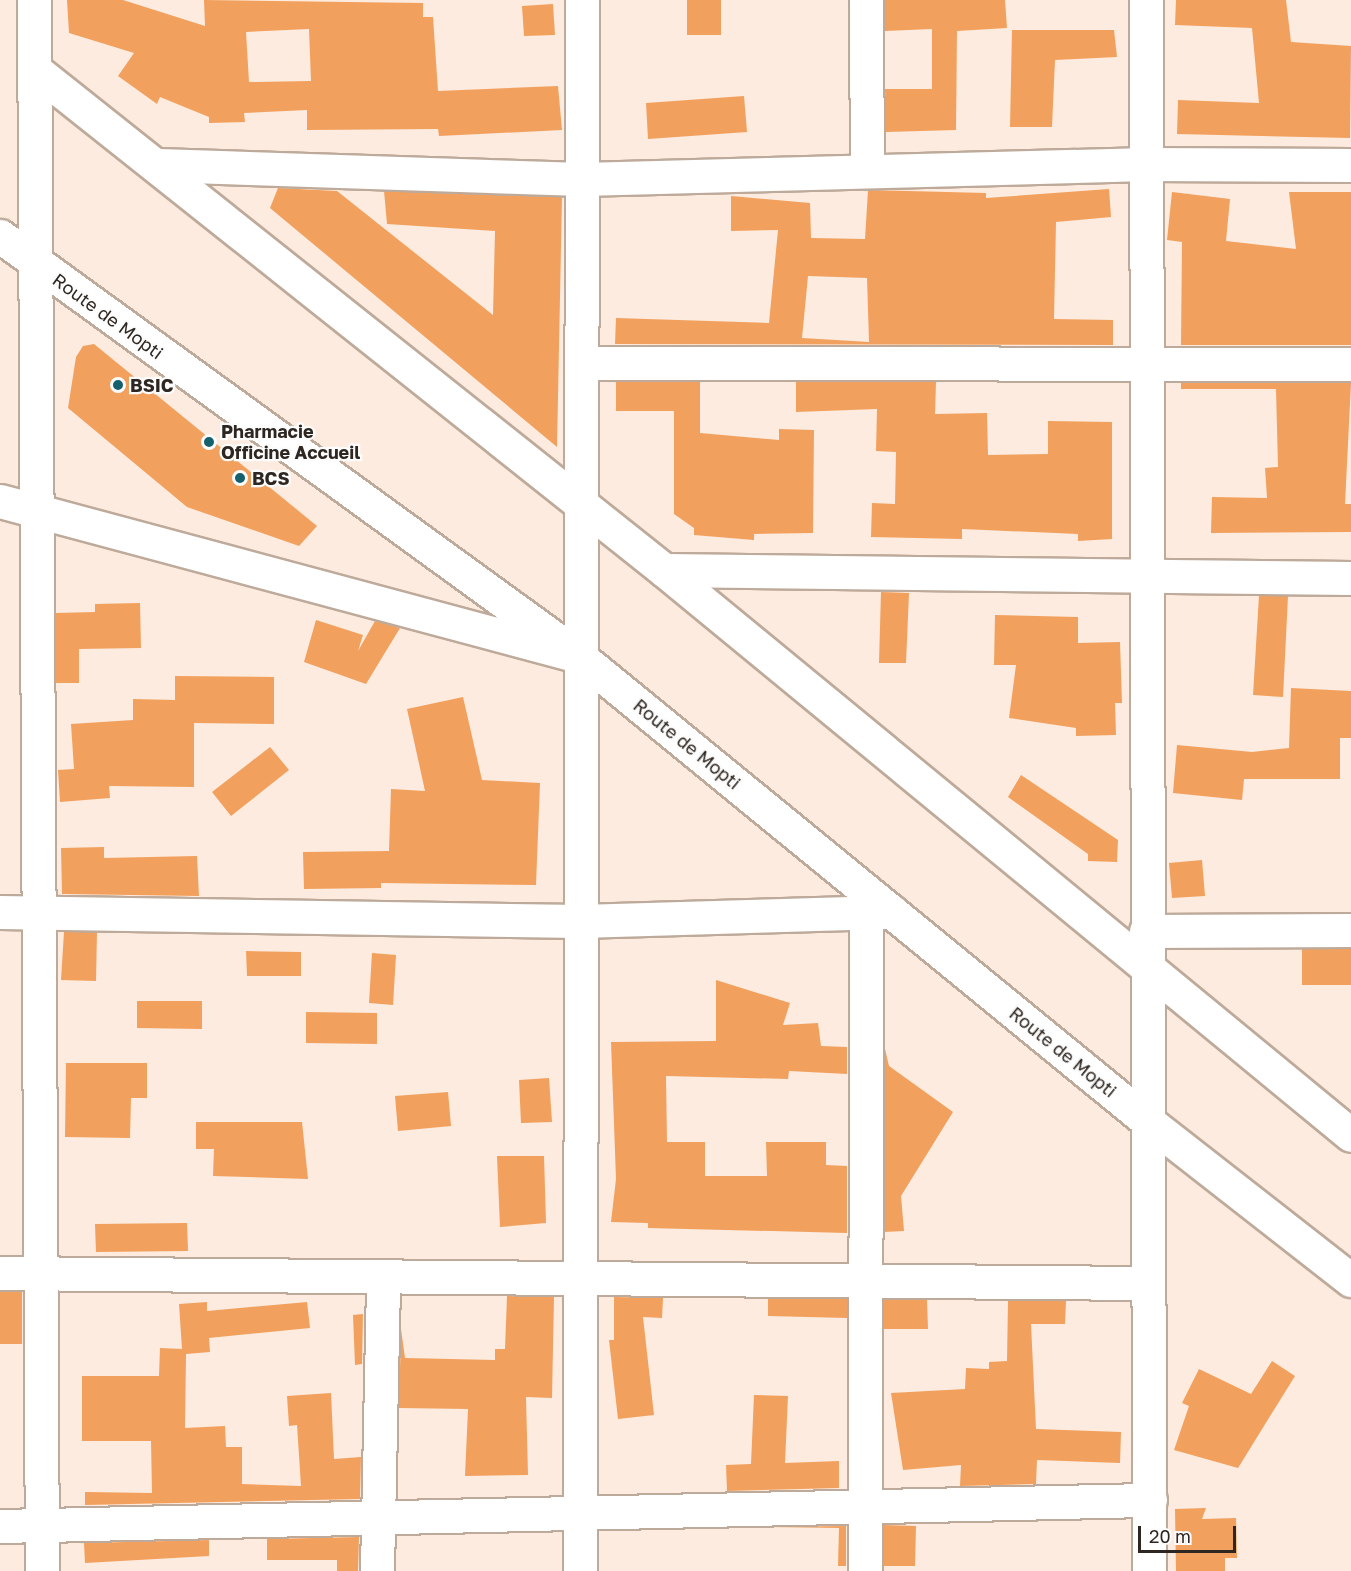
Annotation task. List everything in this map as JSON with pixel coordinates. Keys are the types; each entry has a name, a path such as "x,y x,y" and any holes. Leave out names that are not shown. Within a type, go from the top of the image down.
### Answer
{"main road":[{"path":"34,0 42,1571"},
{"path":"580,1571 582,1512 579,1278 582,0"},
{"path":"866,0 867,170"},
{"path":"1146,0 1146,1120 1149,1571"},
{"path":"34,70 158,165 664,570 1146,964 1351,1135"},
{"path":"158,165 582,179 1147,164 1351,165"},
{"name":"Route de Mopti","path":"0,236 35,264 580,657 879,914 1351,1280"},
{"path":"581,363 1146,366 1351,364"},
{"path":"0,501 580,657"},
{"path":"664,570 1146,580 1351,578"},
{"path":"0,912 580,921 879,914 865,1280 867,1507 865,1571"},
{"path":"1146,931 1351,930"},
{"path":"0,1273 1147,1283"},
{"path":"377,1571 383,1277"},
{"path":"0,1526 1150,1500"}],"building":[{"path":"67,0 123,0 205,26 204,0 423,3 423,17 433,17 438,91 558,86 562,130 439,136 438,129 307,130 307,110 244,113 245,122 209,123 209,117 160,97 157,104 118,76 134,53 69,33","holes":["309,29 311,81 249,82 246,32"]},
{"path":"687,0 721,0 721,35 687,35"},
{"path":"885,0 1005,0 1007,28 957,31 956,130 886,132 885,89 932,89 932,29 885,31"},
{"path":"1176,0 1286,0 1291,42 1351,46 1350,138 1177,134 1178,100 1259,103 1252,28 1175,25"},
{"path":"553,4 555,35 524,36 522,6"},
{"path":"1012,30 1114,30 1117,57 1055,60 1052,127 1010,127"},
{"path":"744,96 747,132 648,139 646,103"},
{"path":"278,188 337,191 493,315 495,231 387,224 384,191 562,197 557,447 270,208"},
{"path":"1109,189 1111,217 1056,222 1054,319 1113,320 1113,345 615,344 616,318 769,323 778,230 731,231 731,196 810,203 811,238 865,239 868,190 986,193 986,198","holes":["808,276 867,278 869,342 802,338"]},
{"path":"1172,192 1230,199 1226,241 1296,249 1289,192 1351,192 1351,345 1181,345 1182,242 1167,240"},
{"path":"94,344 317,526 299,546 187,507 68,408 76,357 83,346"},
{"path":"616,382 700,382 700,433 779,440 779,429 814,430 813,533 754,534 754,540 694,535 694,528 674,514 674,411 616,411"},
{"path":"796,382 936,382 935,414 987,413 988,455 1048,454 1048,421 1112,422 1112,539 1078,541 1078,534 962,529 962,539 871,537 872,503 895,504 896,452 876,451 877,409 796,412"},
{"path":"1181,383 1351,383 1345,504 1351,504 1351,532 1211,533 1212,497 1267,498 1265,468 1278,467 1276,389 1181,389"},
{"path":"881,592 909,593 906,663 879,663"},
{"path":"1259,596 1288,596 1283,697 1253,695"},
{"path":"140,603 141,648 79,649 79,683 56,683 56,613 95,612 95,604"},
{"path":"995,615 1078,617 1078,643 1120,642 1122,703 1115,703 1116,735 1076,736 1076,728 1009,718 1016,665 994,665"},
{"path":"316,620 363,635 358,651 375,621 400,628 366,684 304,662"},
{"path":"175,676 274,677 274,724 194,723 194,787 109,786 110,798 60,802 58,770 74,769 71,724 133,720 133,699 175,700"},
{"path":"1291,688 1351,691 1351,738 1340,738 1340,779 1244,779 1242,800 1173,793 1177,745 1252,752 1289,748"},
{"path":"463,697 482,780 540,783 536,885 381,883 381,888 304,889 303,852 389,851 391,789 425,791 407,709"},
{"path":"270,747 289,770 231,816 212,792"},
{"path":"1021,775 1118,840 1117,862 1088,861 1088,854 1008,797"},
{"path":"104,847 104,858 197,856 199,896 62,894 61,848"},
{"path":"1202,860 1205,896 1172,898 1169,863"},
{"path":"64,932 97,932 96,981 61,980"},
{"path":"1302,949 1351,949 1351,985 1302,985"},
{"path":"246,951 301,952 301,976 247,976"},
{"path":"372,953 396,955 393,1005 369,1003"},
{"path":"716,980 790,1003 783,1025 818,1023 821,1046 847,1047 847,1074 789,1071 788,1079 666,1076 667,1142 705,1142 705,1176 767,1176 766,1142 826,1142 826,1165 847,1166 847,1233 648,1228 648,1223 611,1222 616,1179 611,1042 716,1041"},
{"path":"137,1001 202,1001 202,1029 137,1028"},
{"path":"306,1012 377,1013 377,1044 306,1043"},
{"path":"885,1049 889,1066 953,1112 901,1196 904,1231 884,1232"},
{"path":"66,1063 147,1063 147,1098 131,1098 130,1138 65,1137"},
{"path":"549,1078 552,1122 521,1123 519,1080"},
{"path":"448,1092 451,1126 398,1131 395,1096"},
{"path":"196,1122 302,1122 308,1179 213,1176 214,1149 196,1149"},
{"path":"497,1156 544,1156 546,1223 500,1227"},
{"path":"187,1223 188,1251 96,1252 95,1224"},
{"path":"0,1292 22,1292 22,1344 0,1344"},
{"path":"507,1296 554,1297 552,1398 526,1397 528,1475 465,1476 468,1409 399,1408 401,1329 405,1358 495,1360 495,1349 505,1349"},
{"path":"614,1297 663,1298 662,1318 643,1317 654,1415 618,1419 609,1340 614,1340"},
{"path":"768,1298 847,1299 847,1318 768,1316"},
{"path":"884,1299 927,1300 928,1329 884,1329"},
{"path":"1008,1301 1066,1301 1065,1324 1031,1324 1036,1429 1121,1432 1120,1463 1037,1460 1036,1484 960,1486 961,1465 903,1470 891,1393 965,1389 966,1368 989,1369 989,1362 1007,1361"},
{"path":"207,1302 207,1311 307,1302 310,1328 209,1338 210,1352 186,1354 185,1428 225,1426 226,1447 242,1447 242,1484 301,1486 297,1425 289,1426 287,1396 331,1393 334,1459 361,1457 360,1499 85,1505 85,1492 152,1493 151,1441 82,1441 82,1376 159,1376 160,1348 182,1349 179,1304"},
{"path":"363,1314 362,1364 355,1365 353,1315"},
{"path":"1272,1361 1295,1376 1238,1468 1174,1450 1189,1406 1182,1403 1199,1369 1251,1394"},
{"path":"754,1395 788,1396 785,1463 839,1461 839,1488 727,1491 726,1465 751,1464"},
{"path":"1206,1508 1202,1519 1236,1518 1237,1558 1225,1558 1225,1571 1176,1571 1175,1509"},
{"path":"884,1525 916,1526 915,1566 884,1566"},
{"path":"846,1526 846,1566 838,1566 839,1528 768,1527"},
{"path":"359,1537 358,1571 337,1571 337,1560 267,1560 267,1539"},
{"path":"209,1540 209,1556 85,1563 84,1543"}],"place":[{"name":"BSIC","path":"118,385"},
{"name":"Pharmacie Officine Accueil","path":"209,442"},
{"name":"BCS","path":"240,478"}]}
